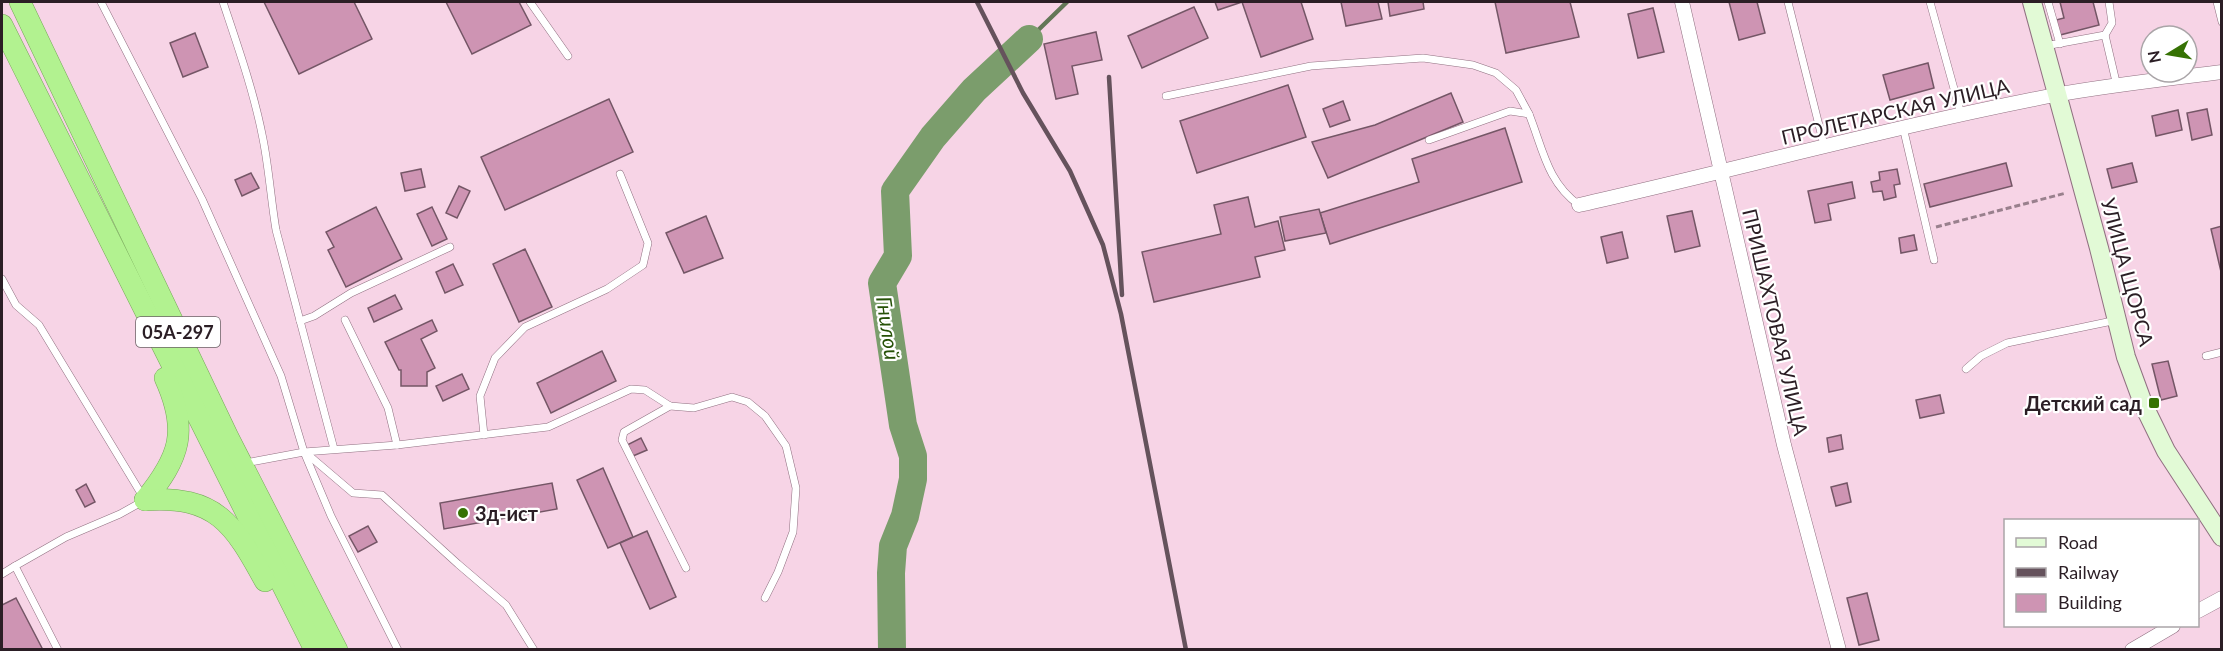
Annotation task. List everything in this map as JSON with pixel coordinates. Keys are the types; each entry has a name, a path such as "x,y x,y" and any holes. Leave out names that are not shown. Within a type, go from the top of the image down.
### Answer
{"highway":[{"name":"05А-297","path":"22,6 242,464 337,650"},
{"name":"05А-297","path":"2,25 315,650"},
{"path":"109,240 117,279 172,395 179,422 176,451 169,468 145,500"},
{"path":"145,500 184,501 207,508 225,520 244,542 301,650"}],"main road":[{"name":"УЛИЦА ЩОРСА","path":"2032,2 2052,45 2057,95 2126,357 2144,406 2166,452 2222,537"}],"street":[{"name":"ПРИШАХТОВАЯ УЛИЦА","path":"1682,2 1784,445 1839,650"},
{"name":"ПРОЛЕТАРСКАЯ УЛИЦА","path":"1580,205 1961,114 2057,95 2222,72"},
{"path":"2199,610 2222,598"},
{"path":"2132,650 2171,627"}],"lane":[{"path":"101,2 202,199 281,376 304,452 331,516 398,650"},
{"path":"223,2 254,99 264,140 276,230 334,449"},
{"path":"530,2 568,56"},
{"path":"1788,2 1824,145"},
{"path":"1930,2 1961,114"},
{"path":"2048,2 2052,45 2105,35"},
{"path":"2109,2 2112,22 2105,35 2117,86"},
{"path":"2217,2 2222,22"},
{"path":"1166,96 1311,66 1423,58 1473,65 1496,73 1516,90 1528,114 1551,176 1567,196 1580,205"},
{"path":"1429,140 1510,111 1528,114"},
{"path":"1903,127 1934,260"},
{"path":"484,435 480,396 495,358 525,327 607,289 643,265 648,243 620,174"},
{"path":"300,321 314,316 351,293 450,246"},
{"path":"2,279 16,304 39,324 145,500 120,514 66,537 2,574"},
{"path":"345,320 388,408 398,445"},
{"path":"1966,369 1981,356 2007,343 2117,320"},
{"path":"2206,356 2222,352"},
{"path":"242,464 304,452 398,445 548,427 631,389 645,390 670,406 694,408 732,397 748,402 765,416 786,446 796,488 792,531 778,572 765,598"},
{"path":"670,406 624,432 622,440 686,568"},
{"path":"304,452 353,493 382,495 506,605 534,650"},
{"path":"15,566 58,650"}],"path":[{"path":"1928,230 2082,189"}],"building":[{"path":"264,2 354,2 372,39 299,74"},
{"path":"446,2 519,2 531,25 472,54"},
{"path":"1215,2 1242,2 1218,10"},
{"path":"1242,2 1301,2 1313,39 1261,57"},
{"path":"1341,2 1378,2 1382,19 1346,26"},
{"path":"1388,2 1423,2 1424,9 1390,16"},
{"path":"1495,2 1570,2 1579,37 1506,53"},
{"path":"1729,2 1757,2 1765,33 1739,40"},
{"path":"2060,2 2093,2 2099,25 2060,35 2056,20 2064,18"},
{"path":"1194,7 1208,38 1142,68 1128,36"},
{"path":"1653,8 1664,52 1638,58 1628,14"},
{"path":"1096,32 1102,60 1072,66 1078,94 1056,99 1044,44"},
{"path":"195,33 208,67 183,77 170,43"},
{"path":"1928,63 1934,88 1890,100 1883,75"},
{"path":"1288,85 1306,137 1197,173 1180,121"},
{"path":"1451,93 1463,122 1328,178 1312,142 1375,125"},
{"path":"609,99 633,152 505,210 481,157"},
{"path":"1343,101 1350,120 1330,127 1323,109"},
{"path":"2207,109 2212,135 2192,140 2187,113"},
{"path":"2178,110 2182,130 2156,136 2152,116"},
{"path":"1505,128 1522,182 1330,244 1320,213 1419,182 1412,159"},
{"path":"2006,163 2012,186 1930,207 1924,184"},
{"path":"2132,163 2137,182 2112,188 2107,169"},
{"path":"421,169 425,187 405,191 401,173"},
{"path":"1897,169 1900,184 1894,185 1896,197 1884,200 1882,191 1873,192 1871,182 1880,180 1879,172"},
{"path":"251,173 259,188 242,196 235,180"},
{"path":"1852,182 1855,198 1828,204 1831,220 1815,223 1808,191"},
{"path":"459,186 470,191 457,218 446,213"},
{"path":"1248,197 1255,227 1278,221 1285,250 1255,257 1260,277 1154,302 1142,252 1221,234 1214,205"},
{"path":"376,207 402,259 346,287 328,250 334,247 326,232"},
{"path":"432,207 447,239 432,246 417,214"},
{"path":"1319,209 1326,233 1285,241 1280,217"},
{"path":"1692,211 1700,246 1675,252 1667,216"},
{"path":"706,216 723,258 684,273 666,233"},
{"path":"2222,226 2222,276 2211,229"},
{"path":"1622,232 1628,258 1607,263 1601,237"},
{"path":"1914,235 1917,250 1901,253 1899,238"},
{"path":"525,249 552,307 519,322 493,264"},
{"path":"453,264 463,285 445,293 436,272"},
{"path":"395,295 402,309 374,322 368,308"},
{"path":"432,320 437,331 421,339 435,368 427,372 427,386 401,386 401,370 385,342"},
{"path":"602,351 616,381 551,413 537,383"},
{"path":"2168,361 2177,396 2161,400 2152,364"},
{"path":"462,374 469,389 443,401 436,386"},
{"path":"1940,395 1944,413 1920,418 1916,400"},
{"path":"1841,435 1843,449 1829,452 1827,438"},
{"path":"641,438 647,450 633,456 627,445"},
{"path":"603,468 633,537 608,548 577,480"},
{"path":"552,483 557,509 444,529 440,503"},
{"path":"1847,483 1851,502 1836,506 1831,487"},
{"path":"86,484 95,502 85,507 76,490"},
{"path":"368,526 377,542 358,552 349,536"},
{"path":"647,531 676,597 650,609 620,543"},
{"path":"1867,593 1879,640 1859,645 1847,598"},
{"path":"16,598 43,650 2,650 2,605"}],"waterway":[{"name":"Гнилой","path":"1029,39 1067,2"},
{"name":"Гнилой","path":"892,650 893,546 905,516 913,479 913,456 903,425 882,283 898,256 895,191 933,137 974,90 1029,39"}],"railway":[{"path":"977,2 1023,93 1070,171 1103,245 1121,314 1186,650"},
{"path":"1109,77 1122,295"}],"place":[{"name":"Детский сад","path":"2154,403"},
{"name":"3д-ист","path":"463,513"}]}
